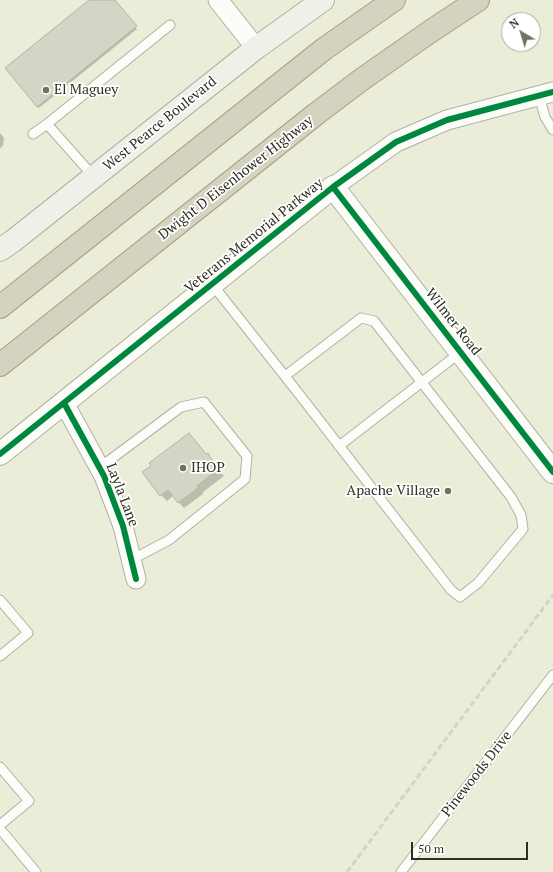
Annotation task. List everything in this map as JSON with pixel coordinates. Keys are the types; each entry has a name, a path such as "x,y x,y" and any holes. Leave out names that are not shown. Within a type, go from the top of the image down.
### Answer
{"highway":[{"path":"0,307 312,59 394,0"},
{"name":"Dwight D Eisenhower Highway","path":"0,365 316,114 374,71 478,0"}],"main road":[{"name":"West Pearce Boulevard","path":"0,250 256,48 322,0"}],"street":[{"path":"218,0 256,48"},
{"name":"Veterans Memorial Parkway","path":"0,454 333,187 396,142 447,120 546,94"},
{"name":"Wilmer Road","path":"333,187 553,472"},
{"name":"Layla Lane","path":"64,403 104,476 123,526 136,579"}],"lane":[{"path":"32,134 47,124 170,25"},
{"path":"546,94 545,117 553,130"},
{"path":"47,124 94,177"},
{"path":"212,284 451,590 460,597 478,583 523,529 521,515 511,497 374,321 361,318 285,376"},
{"path":"339,446 461,352"},
{"path":"99,468 181,407 204,402 247,456 245,479 169,540 131,560"},
{"path":"0,600 28,633 0,656"},
{"name":"Pinewoods Drive","path":"401,872 553,676"},
{"path":"0,767 29,801 0,825"},
{"path":"0,829 36,872"}],"building":[{"path":"89,0 115,0 137,26 37,107 5,68"},
{"name":"IHOP","path":"189,433 206,454 208,453 218,469 197,486 198,488 178,503 168,490 160,496 142,472 151,466 149,463"}],"railway":[{"path":"347,872 553,595"}],"cycle path":[{"path":"0,454 333,187 396,142 447,120 553,92"},
{"path":"333,187 553,472"},
{"path":"64,403 104,476 123,526 136,579"}],"place":[{"name":"El Maguey","path":"46,90"},
{"name":"IHOP","path":"183,468"},
{"name":"Apache Village","path":"448,491"}]}
